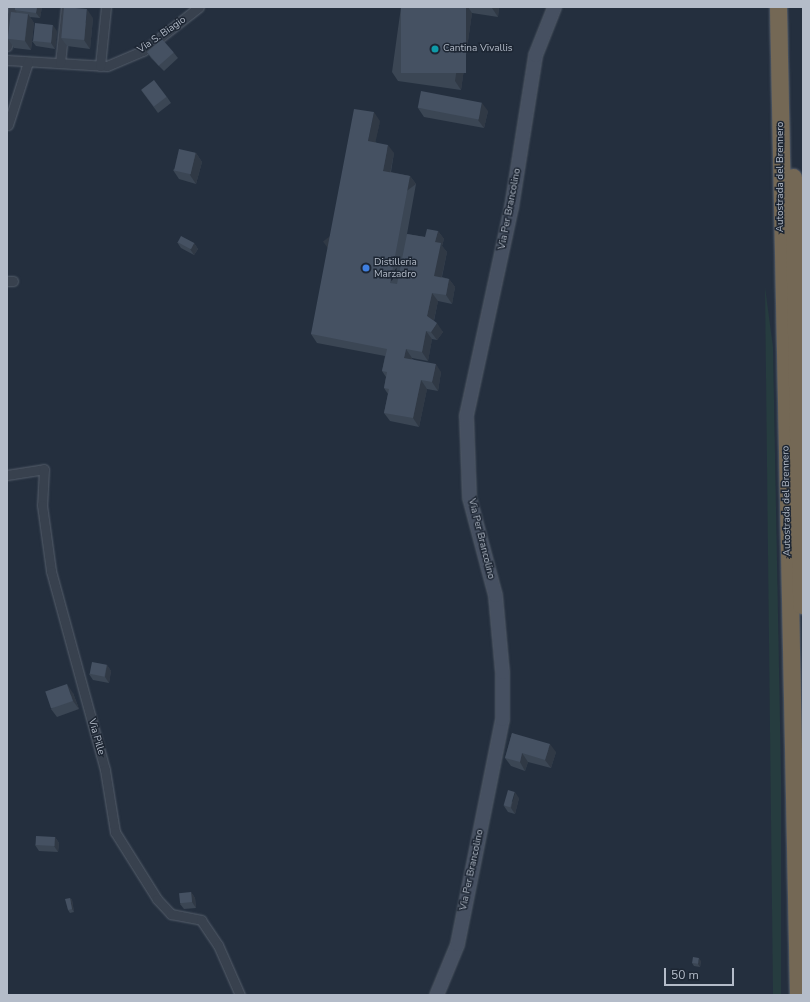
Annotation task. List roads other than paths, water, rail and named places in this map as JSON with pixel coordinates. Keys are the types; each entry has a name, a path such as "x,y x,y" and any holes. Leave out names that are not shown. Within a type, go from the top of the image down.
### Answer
{"highway":[{"name":"Autostrada del Brennero","path":"778,7 798,995"},
{"name":"Autostrada del Brennero","path":"789,7 803,679"},
{"path":"789,995 797,952"}],"main road":[{"path":"543,34 554,7"},
{"path":"543,34 558,7"},
{"name":"Via Per Brancolino","path":"436,995 457,944 502,719 502,672 495,595 469,497 466,415 511,208 535,55 543,34"}],"street":[{"path":"7,46 13,7"},
{"path":"60,63 66,7"},
{"path":"100,66 106,7"},
{"name":"Via S. Biagio","path":"7,60 107,66 143,51 199,7"},
{"path":"8,125 28,62"},
{"name":"Via Pille","path":"7,475 44,469 42,505 50,571 105,770 114,832 157,899 171,914 200,920 218,945 240,995"}],"place":[{"name":"Cantina Vivallis","path":"435,49"},
{"name":"Distilleria Marzadro","path":"366,268"}]}
